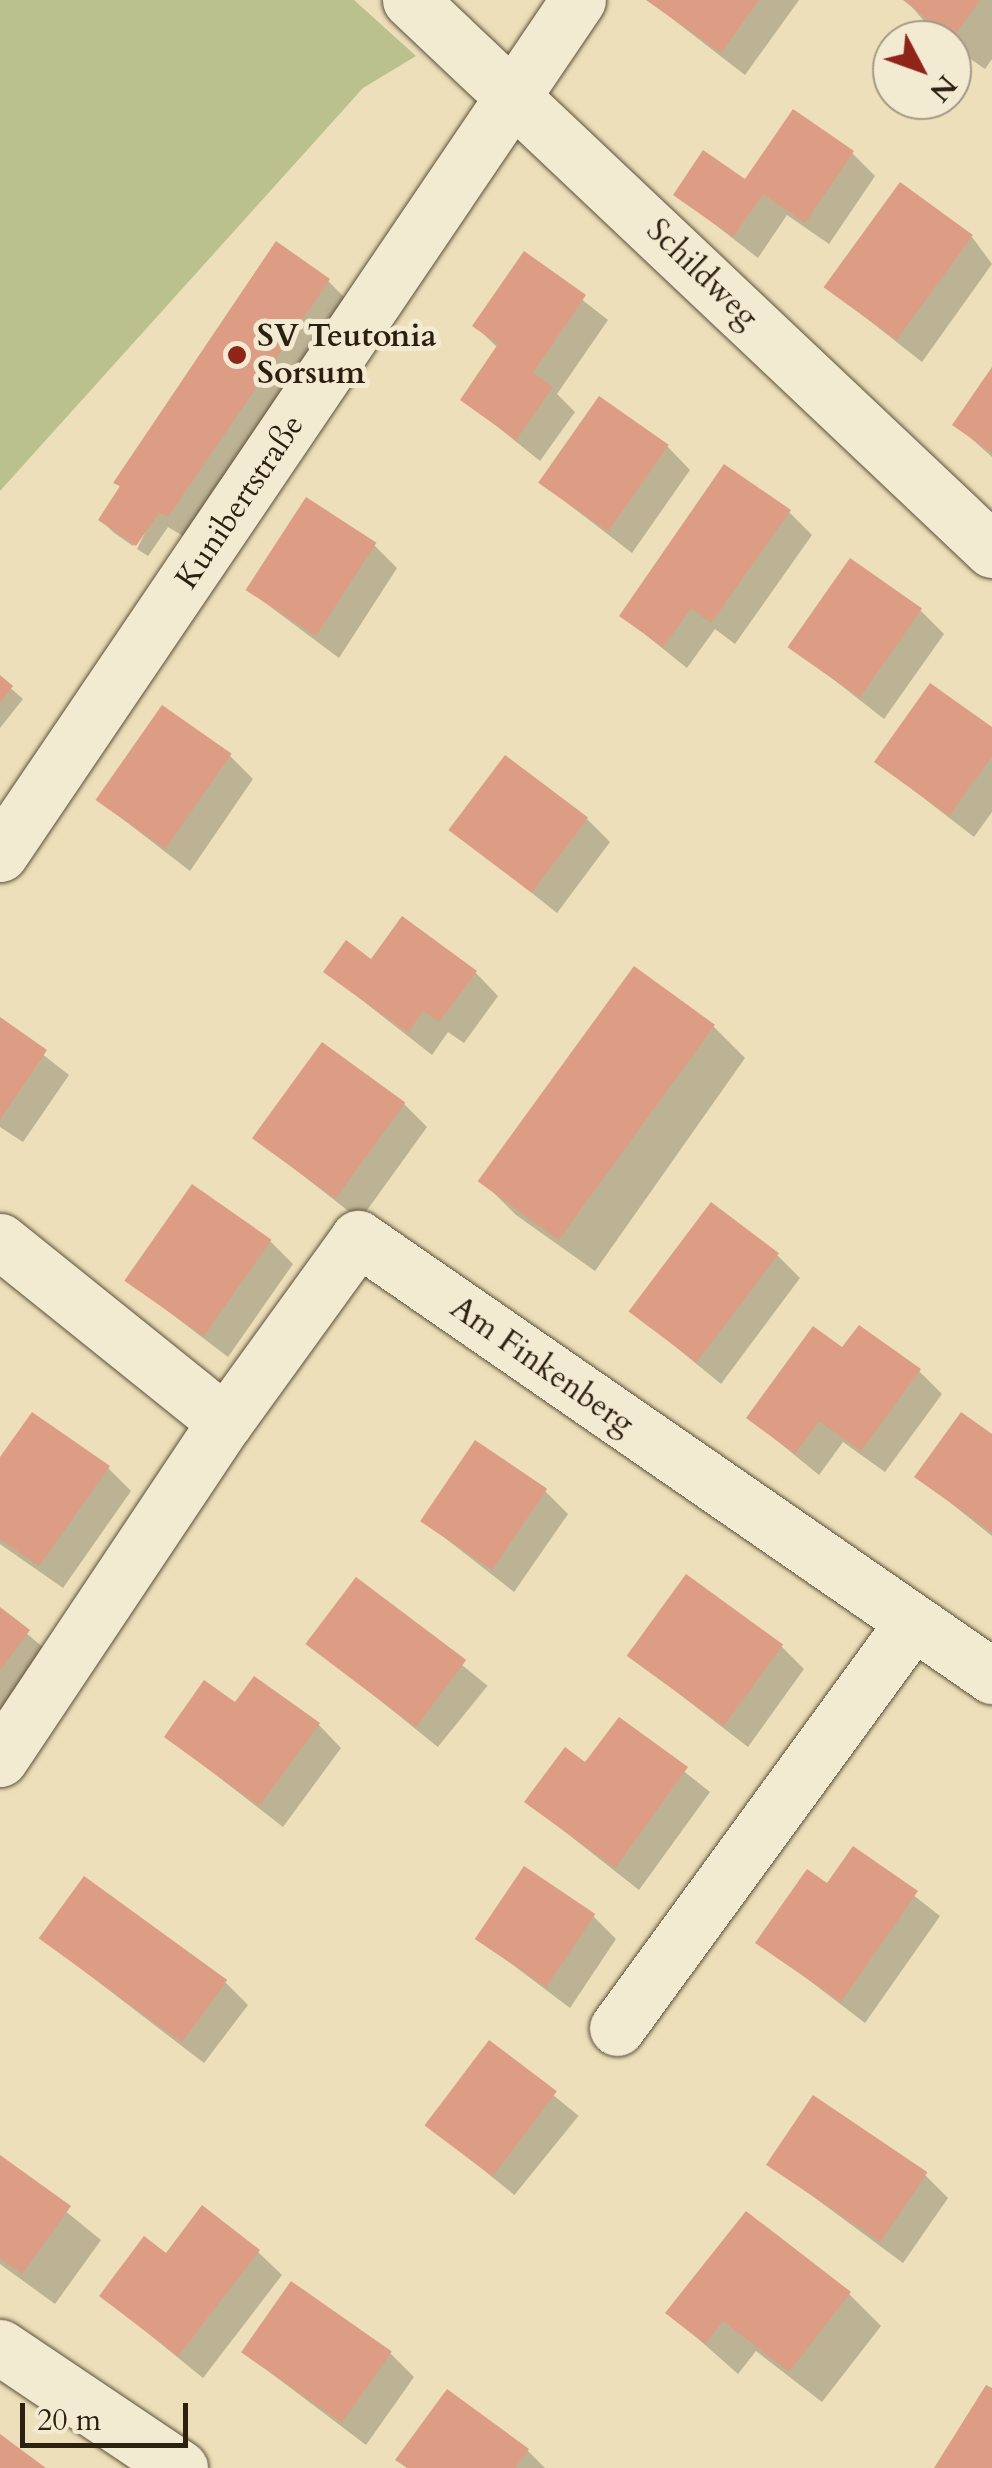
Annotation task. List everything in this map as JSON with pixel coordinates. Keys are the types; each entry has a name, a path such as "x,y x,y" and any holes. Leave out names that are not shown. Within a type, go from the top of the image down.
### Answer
{"street":[{"name":"Schildweg","path":"410,0 992,550"},
{"name":"Kunibertstraße","path":"0,854 511,93 578,0"},
{"name":"Am Finkenberg","path":"0,1759 225,1422 358,1238 992,1676"},
{"path":"0,1241 225,1422"},
{"path":"617,2028 913,1622"},
{"path":"0,2347 180,2468"}],"green space":[{"path":"0,0 354,0 416,56 363,88 0,491"}],"building":[{"path":"646,0 759,0 721,53"},
{"path":"903,0 980,0 966,20 928,20"},
{"path":"793,109 854,151 805,223 763,194 733,237 673,195 703,150 745,179"},
{"path":"900,182 973,235 896,340 824,287"},
{"name":"SV Teutonia Sorsum","path":"276,241 330,279 168,517 159,513 136,546 98,520 120,486 113,483"},
{"path":"524,251 586,295 533,373 553,387 516,440 460,400 498,344 472,326"},
{"path":"992,367 992,453 952,425"},
{"path":"599,396 669,445 608,532 538,483"},
{"path":"724,464 791,510 711,623 691,608 663,647 619,616"},
{"path":"306,497 376,543 316,636 246,590"},
{"path":"850,558 922,608 860,698 787,647"},
{"path":"0,675 13,686 0,703"},
{"path":"930,683 992,727 992,756 949,816 874,762"},
{"path":"162,705 232,754 165,849 95,800"},
{"path":"505,755 588,818 531,893 448,830"},
{"path":"402,916 477,971 439,1022 423,1011 408,1033 323,972 346,940 371,959"},
{"path":"634,966 715,1025 559,1240 478,1181"},
{"path":"0,1017 47,1050 0,1120"},
{"path":"322,1042 405,1103 335,1199 252,1138"},
{"path":"192,1184 271,1240 204,1336 124,1281"},
{"path":"711,1202 779,1253 696,1363 629,1311"},
{"path":"859,1325 921,1369 861,1451 819,1421 795,1454 746,1418 813,1326 842,1347"},
{"path":"32,1412 110,1466 39,1566 0,1539 0,1457"},
{"path":"961,1412 992,1434 992,1532 914,1477"},
{"path":"475,1440 547,1489 492,1570 420,1521"},
{"path":"686,1574 783,1645 724,1726 627,1656"},
{"path":"356,1577 466,1660 416,1727 305,1644"},
{"path":"0,1607 30,1630 0,1670"},
{"path":"254,1676 320,1723 259,1806 164,1737 204,1680 235,1702"},
{"path":"619,1717 688,1767 615,1868 524,1802 565,1747 585,1762"},
{"path":"853,1846 918,1891 841,2002 755,1943 807,1869 827,1883"},
{"path":"524,1866 595,1914 546,1987 475,1939"},
{"path":"84,1876 227,1980 182,2042 39,1938"},
{"path":"489,2040 557,2091 492,2177 425,2125"},
{"path":"813,2095 927,2172 880,2242 766,2165"},
{"path":"0,2155 71,2206 22,2274 0,2258"},
{"path":"202,2205 260,2250 178,2356 99,2296 144,2236 166,2253"},
{"path":"746,2211 851,2292 789,2372 723,2321 705,2344 665,2313"},
{"path":"291,2281 392,2352 342,2423 241,2352"},
{"path":"986,2385 992,2388 992,2468 934,2468"},
{"path":"447,2389 529,2449 515,2468 407,2468 395,2460"},
{"path":"0,2434 46,2468 0,2468"}],"place":[{"name":"SV Teutonia Sorsum","path":"237,355"}]}
